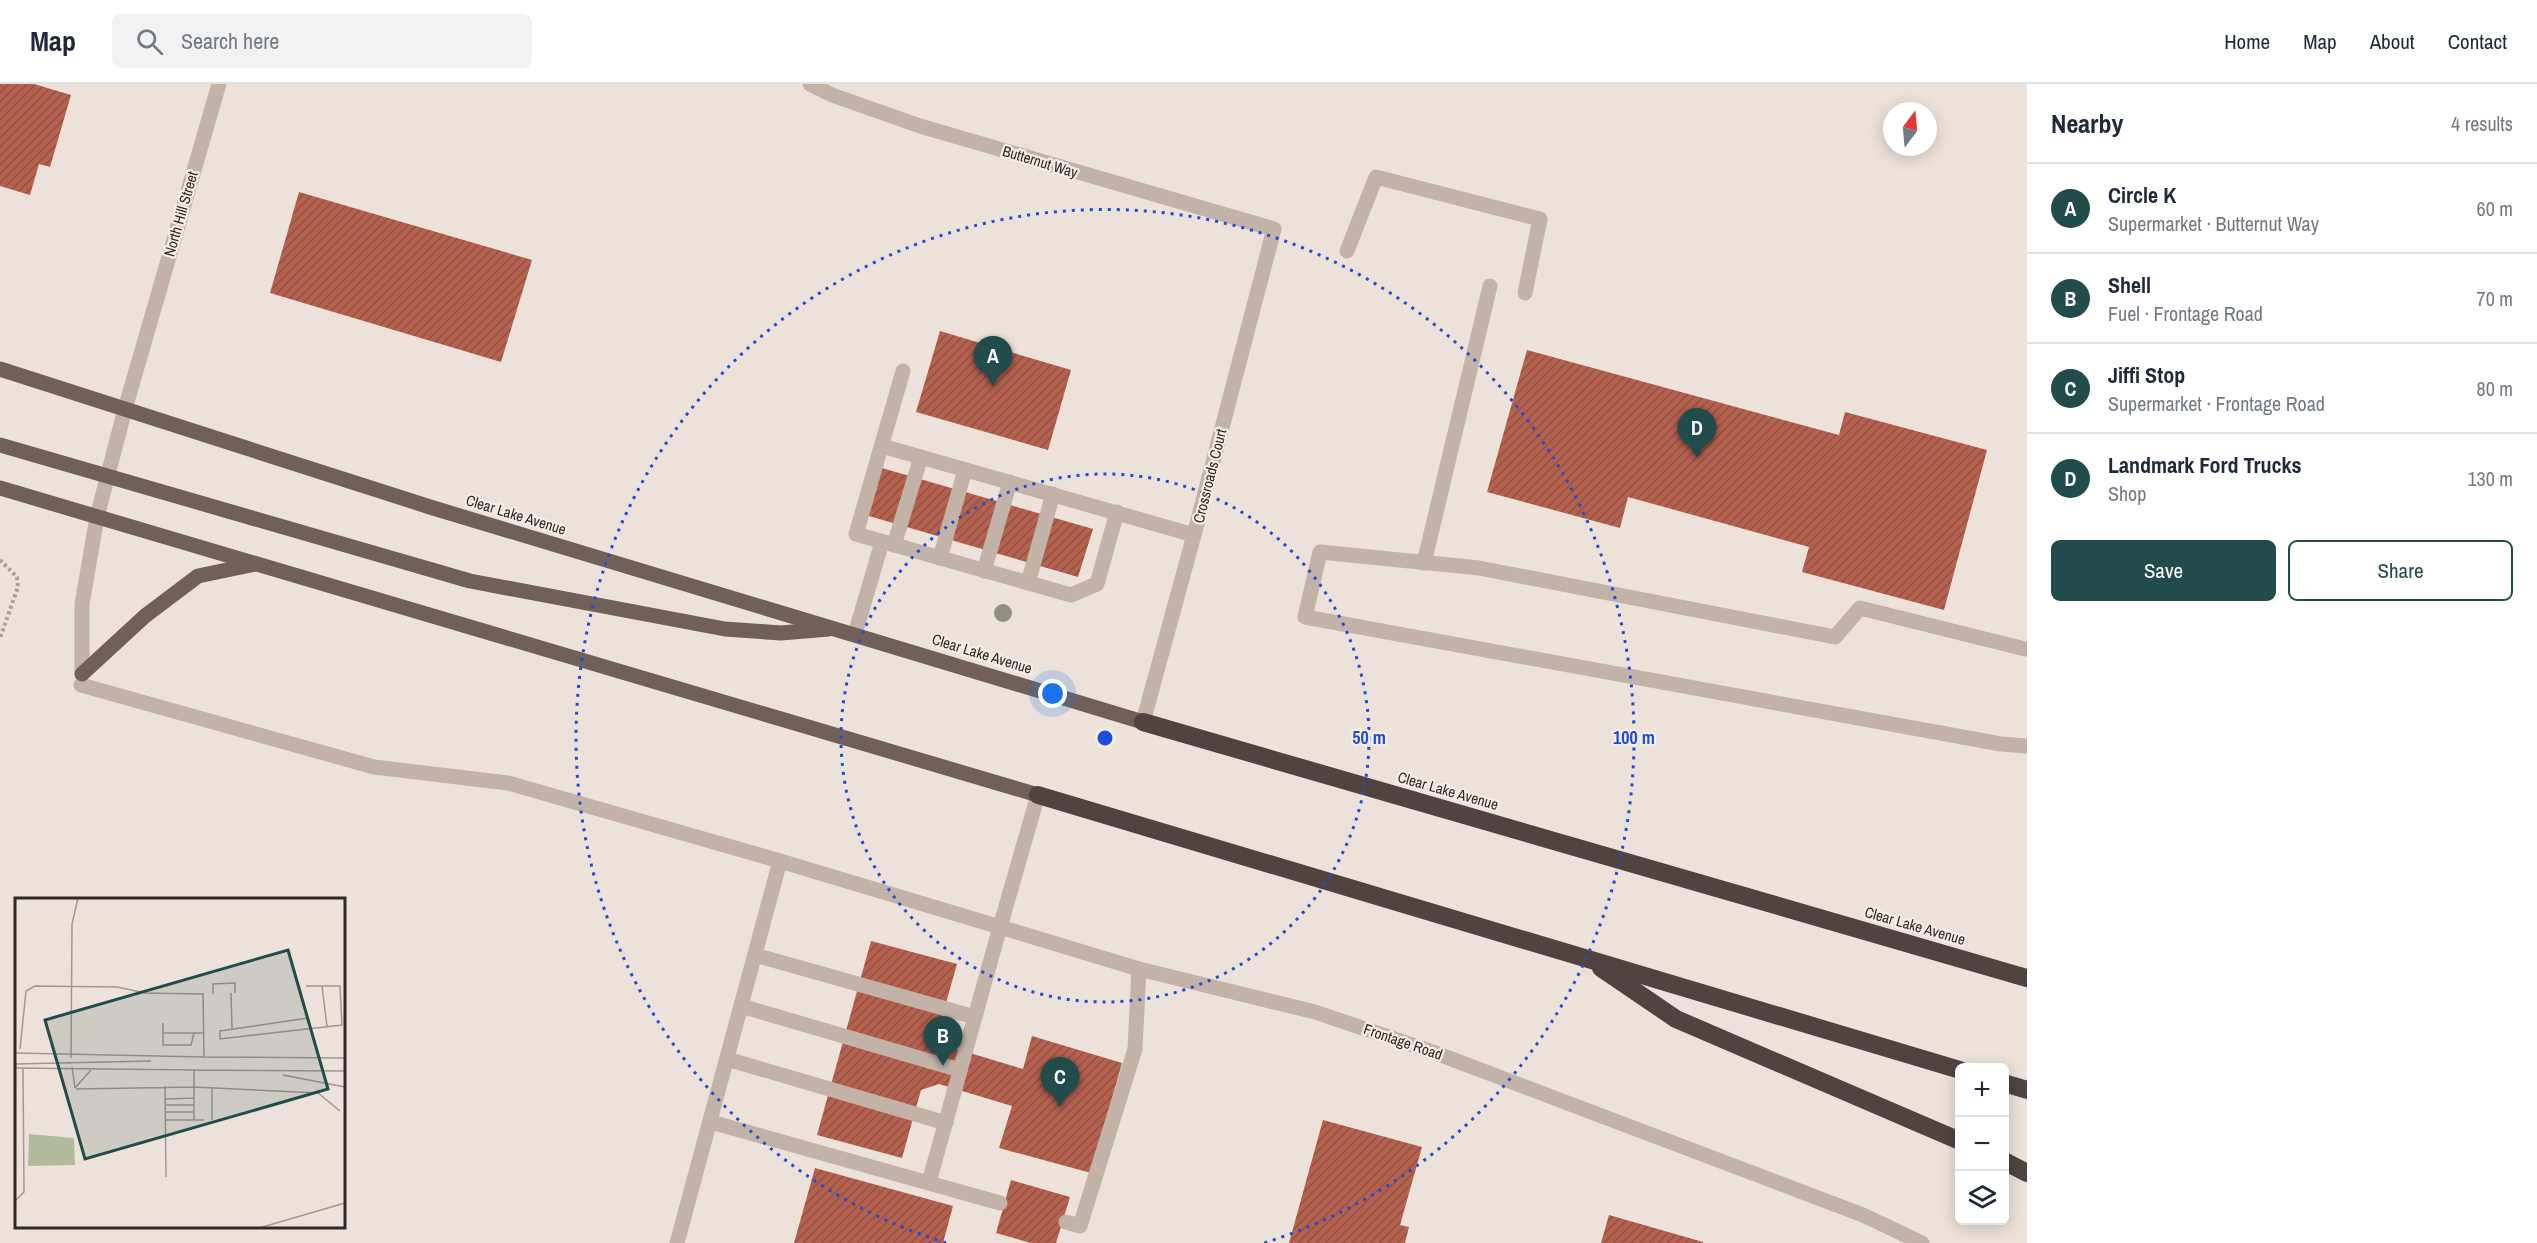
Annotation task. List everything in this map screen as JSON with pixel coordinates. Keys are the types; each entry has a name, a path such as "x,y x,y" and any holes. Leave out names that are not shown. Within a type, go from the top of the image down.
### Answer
{"highway":[{"name":"Clear Lake Avenue","path":"1143,722 2027,978"},
{"path":"1038,795 1955,1069"},
{"path":"1587,959 1676,1018 1955,1139"},
{"path":"2009,1085 2027,1090"},
{"path":"2009,1164 2027,1173"}],"main road":[{"name":"Clear Lake Avenue","path":"0,369 430,507 1143,722"},
{"path":"0,445 470,581 725,629 781,633 838,629"},
{"path":"0,488 1038,795"},
{"path":"81,679 145,616 198,576 258,563"}],"street":[{"name":"North Hill Street","path":"81,679 82,604 97,517 143,345 219,84"},
{"name":"Butternut Way","path":"810,84 832,95 920,126 1274,230"},
{"path":"1347,251 1376,177 1540,219 1525,293"},
{"name":"Crossroads Court","path":"1143,722 1274,230"},
{"path":"1424,562 1490,286"},
{"path":"903,371 856,534 1071,595 1097,584 1117,512"},
{"path":"882,446 1194,535"},
{"path":"855,634 921,457"},
{"path":"940,558 965,470"},
{"path":"984,571 1010,482"},
{"path":"1028,583 1053,494"},
{"path":"2025,650 1860,608 1835,637 1479,568 1320,552 1305,617 1989,742 2027,747"},
{"name":"Frontage Road","path":"81,679 374,767 508,783 780,861 1139,969 1315,1012 1422,1048 1863,1215 1922,1243"},
{"path":"929,1182 1038,795"},
{"path":"677,1243 780,861"},
{"path":"755,956 975,1017"},
{"path":"1066,1222 1080,1226 1135,1048 1139,969"},
{"path":"741,1006 960,1070"},
{"path":"727,1059 946,1123"},
{"path":"711,1122 1000,1203"}],"path":[{"path":"0,560 17,577 18,587 0,638"}],"building":[{"path":"0,84 34,84 71,95 50,167 39,164 30,195 0,186"},
{"path":"299,192 532,260 501,362 270,293"},
{"path":"940,331 1071,370 1048,450 916,412"},
{"path":"1527,350 1839,435 1845,412 1987,450 1944,610 1802,572 1809,547 1628,497 1620,528 1487,492"},
{"path":"875,466 1093,529 1078,577 862,514"},
{"path":"871,941 957,964 938,1031 950,1047 1023,1069 1032,1036 1122,1063 1091,1173 999,1148 1012,1106 939,1084 921,1090 902,1158 817,1135"},
{"path":"1323,1120 1422,1147 1400,1225 1409,1227 1405,1243 1289,1243"},
{"path":"815,1168 953,1206 943,1243 794,1243"},
{"path":"1011,1180 1070,1197 1056,1243 1031,1243 996,1233"},
{"path":"1609,1215 1703,1242 1703,1243 1601,1243"}],"place":[{"name":"Circle K","path":"993,386"},
{"name":"Landmark Ford Trucks","path":"1697,458"},
{"name":"Shell","path":"943,1066"},
{"name":"Jiffi Stop","path":"1060,1107"}]}
